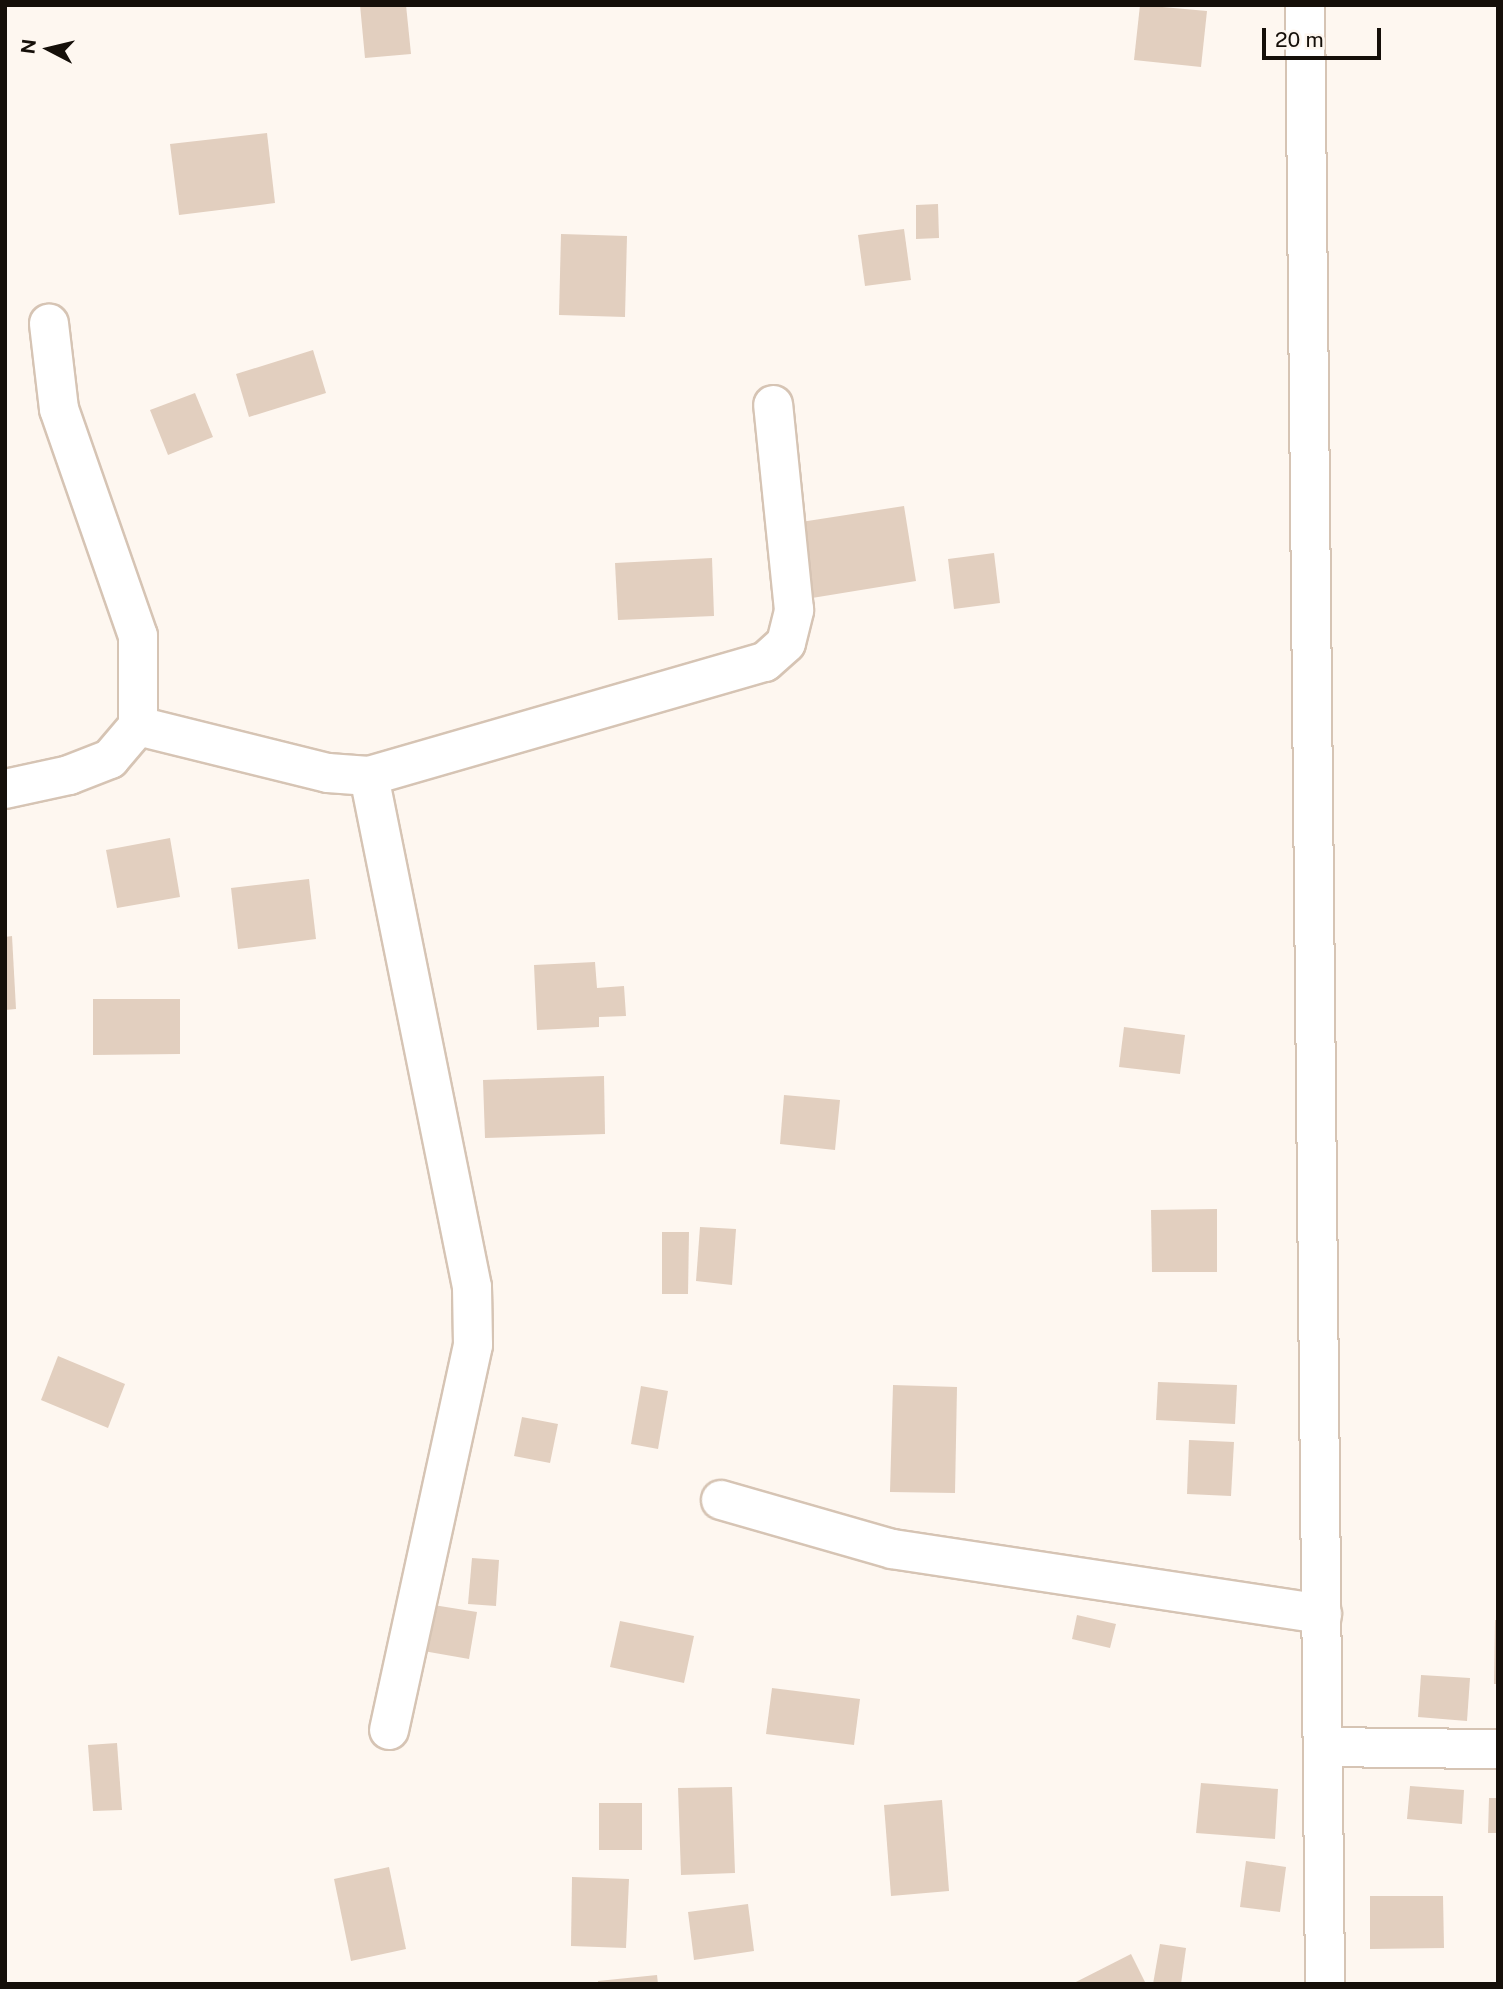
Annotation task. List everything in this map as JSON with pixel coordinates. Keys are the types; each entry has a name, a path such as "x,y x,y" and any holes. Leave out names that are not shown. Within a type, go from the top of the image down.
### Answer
{"street":[{"path":"1305,5 1325,1984"},
{"path":"5,789 69,775 110,759 138,726 138,636 59,409 49,324"},
{"path":"138,726 328,773 369,776 765,662 786,643 794,610 773,405"},
{"path":"369,776 472,1287 472,1345 389,1730"},
{"path":"721,1500 892,1549 1322,1614"},
{"path":"1323,1747 1498,1749"}],"building":[{"path":"360,5 406,5 411,54 365,58"},
{"path":"1140,5 1207,11 1201,67 1134,60"},
{"path":"267,133 275,203 179,215 170,144"},
{"path":"938,204 939,238 916,239 916,205"},
{"path":"904,229 911,280 865,286 858,235"},
{"path":"561,234 627,236 625,317 559,315"},
{"path":"313,350 326,393 249,417 236,374"},
{"path":"195,393 213,437 168,455 150,410"},
{"path":"904,506 916,581 812,598 801,522"},
{"path":"994,553 1000,603 954,609 948,559"},
{"path":"712,558 714,616 618,620 615,563"},
{"path":"170,838 180,897 117,908 106,850"},
{"path":"309,879 316,939 238,949 231,888"},
{"path":"12,936 16,1009 5,1010 5,937"},
{"path":"595,962 597,988 624,986 626,1016 599,1017 599,1027 537,1030 534,965"},
{"path":"93,999 180,999 180,1054 93,1055"},
{"path":"1124,1027 1185,1035 1180,1074 1119,1067"},
{"path":"604,1076 605,1134 485,1138 483,1080"},
{"path":"784,1095 840,1100 835,1150 780,1144"},
{"path":"1217,1209 1217,1272 1152,1272 1151,1210"},
{"path":"700,1227 736,1229 732,1285 696,1281"},
{"path":"662,1232 689,1232 688,1294 662,1294"},
{"path":"58,1356 125,1384 108,1428 41,1400"},
{"path":"1158,1382 1237,1385 1235,1424 1156,1420"},
{"path":"893,1385 957,1387 955,1493 890,1492"},
{"path":"641,1386 668,1391 658,1449 631,1444"},
{"path":"522,1417 558,1424 550,1463 514,1456"},
{"path":"1189,1440 1234,1442 1231,1496 1187,1494"},
{"path":"472,1558 499,1560 496,1606 468,1604"},
{"path":"421,1603 477,1612 469,1659 412,1649"},
{"path":"1077,1615 1116,1624 1110,1648 1072,1639"},
{"path":"1495,1620 1498,1620 1498,1684 1494,1684"},
{"path":"620,1621 694,1636 684,1683 610,1667"},
{"path":"1421,1675 1470,1678 1467,1721 1418,1717"},
{"path":"772,1688 860,1699 854,1745 766,1734"},
{"path":"117,1743 122,1810 93,1811 88,1745"},
{"path":"1201,1783 1278,1789 1275,1839 1196,1833"},
{"path":"1410,1786 1464,1790 1462,1824 1407,1819"},
{"path":"732,1787 735,1873 681,1875 678,1788"},
{"path":"1489,1798 1498,1798 1498,1833 1488,1833"},
{"path":"942,1800 949,1891 891,1896 884,1805"},
{"path":"599,1803 642,1803 642,1850 599,1850"},
{"path":"1246,1861 1286,1867 1280,1912 1240,1907"},
{"path":"389,1867 406,1949 351,1961 334,1879"},
{"path":"572,1877 629,1879 626,1948 571,1946"},
{"path":"1370,1896 1443,1896 1444,1948 1370,1949"},
{"path":"748,1904 754,1951 694,1960 688,1912"},
{"path":"1160,1944 1186,1948 1181,1984 1153,1984"},
{"path":"1131,1954 1146,1984 1072,1984"},
{"path":"657,1975 658,1984 598,1984 598,1981"}]}
